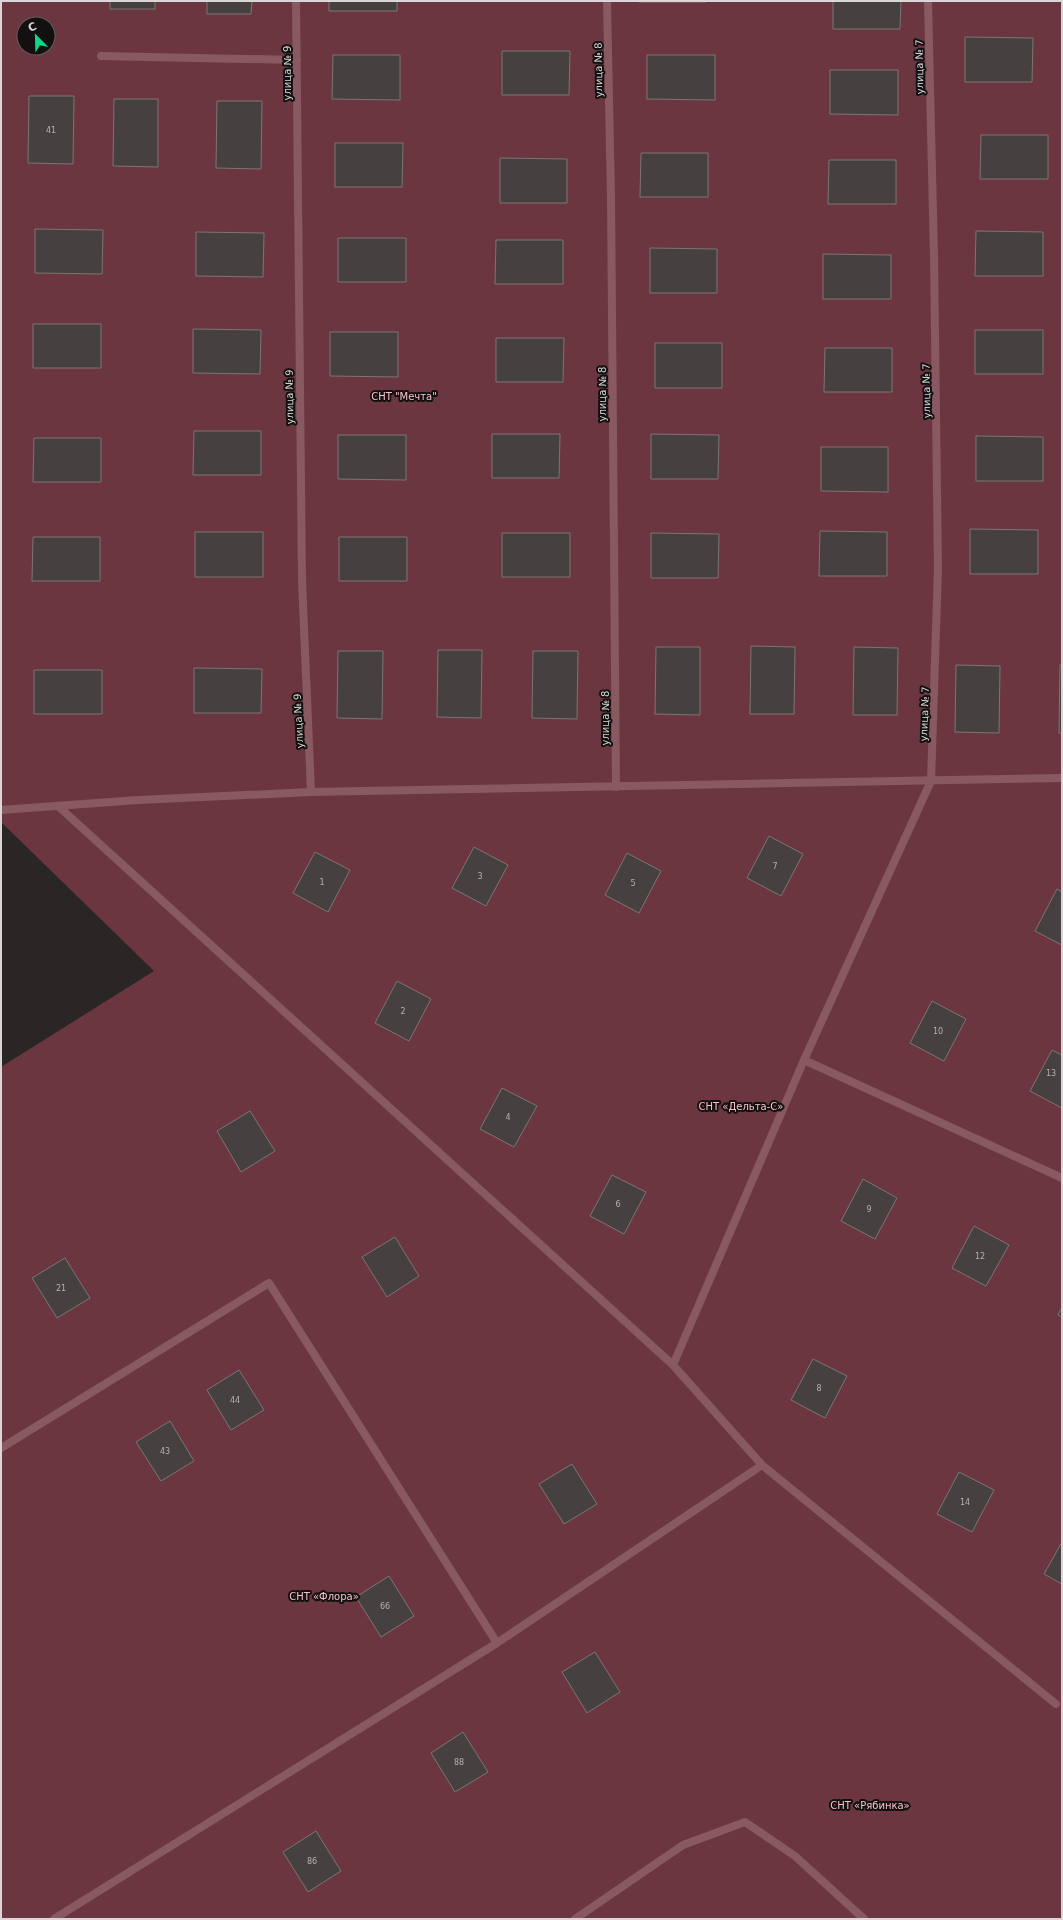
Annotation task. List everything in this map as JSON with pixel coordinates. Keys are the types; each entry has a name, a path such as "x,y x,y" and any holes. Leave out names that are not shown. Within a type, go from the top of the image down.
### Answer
{"street":[{"name":"улица № 9","path":"296,1 297,235 302,581 312,792"},
{"name":"улица № 8","path":"607,1 611,205 616,787"},
{"name":"улица № 7","path":"928,1 934,256 938,569 931,781"},
{"path":"101,56 297,60"},
{"path":"1,810 138,800 312,792 1062,778"},
{"path":"673,1365 804,1060 931,781"},
{"path":"58,806 673,1365 762,1465 1056,1704"},
{"path":"804,1060 1062,1178"},
{"path":"1,1448 269,1283 497,1643"},
{"path":"54,1919 497,1643 762,1465"},
{"path":"575,1919 683,1844 745,1822 795,1856 864,1919"}],"green space":[{"path":"1,1 1062,1 1062,1919 1,1919 1,1067 154,971 1,822"}],"building":[{"path":"110,1 155,1 155,9 110,9"},
{"path":"207,1 252,1 251,14 207,14"},
{"path":"329,1 397,1 397,11 329,11"},
{"path":"706,1 706,2 639,2"},
{"path":"833,1 901,1 900,29 833,29"},
{"path":"965,37 1033,38 1032,82 965,82"},
{"path":"502,51 570,51 569,95 502,95"},
{"path":"333,55 400,55 400,100 332,99"},
{"path":"647,55 715,55 715,100 647,99"},
{"path":"830,70 898,70 898,115 830,114"},
{"path":"29,96 74,96 73,164 28,163"},
{"path":"114,99 158,99 158,167 113,166"},
{"path":"217,101 262,101 261,169 216,168"},
{"path":"981,135 1048,135 1048,179 980,179"},
{"path":"335,143 403,143 402,187 335,187"},
{"path":"641,153 708,153 708,197 640,197"},
{"path":"500,158 567,159 567,203 500,203"},
{"path":"829,160 896,160 896,204 828,204"},
{"path":"35,229 103,230 102,274 35,273"},
{"path":"976,231 1043,232 1043,276 975,276"},
{"path":"196,232 264,233 263,277 196,276"},
{"path":"338,238 406,238 406,282 338,282"},
{"path":"496,240 563,240 563,284 495,284"},
{"path":"650,248 717,249 717,293 650,293"},
{"path":"823,254 891,255 891,299 823,299"},
{"path":"33,324 101,324 101,368 33,368"},
{"path":"193,329 261,330 260,374 193,373"},
{"path":"975,330 1043,330 1043,374 975,374"},
{"path":"330,332 398,332 398,377 330,376"},
{"path":"496,338 564,338 563,382 496,382"},
{"path":"655,343 722,343 722,388 655,388"},
{"path":"825,348 892,348 892,392 824,392"},
{"path":"194,431 261,431 261,475 193,475"},
{"path":"492,434 560,434 559,478 492,478"},
{"path":"651,434 719,435 718,479 651,479"},
{"path":"338,435 406,435 406,480 338,479"},
{"path":"976,436 1043,437 1043,481 976,481"},
{"path":"34,438 101,438 101,482 33,482"},
{"path":"821,447 888,447 888,492 821,491"},
{"path":"970,529 1038,530 1038,574 970,574"},
{"path":"820,531 887,532 887,576 819,576"},
{"path":"195,532 263,532 263,577 195,577"},
{"path":"502,533 570,533 570,577 502,577"},
{"path":"651,533 719,534 718,578 651,578"},
{"path":"33,537 100,537 100,581 32,581"},
{"path":"339,537 407,537 407,581 339,581"},
{"path":"751,646 795,647 794,714 750,714"},
{"path":"656,647 700,647 700,715 655,714"},
{"path":"854,647 898,648 897,715 853,715"},
{"path":"438,650 482,650 481,718 437,717"},
{"path":"338,651 383,651 382,719 337,718"},
{"path":"533,651 578,651 577,719 532,718"},
{"path":"956,665 1000,666 999,733 955,732"},
{"path":"1060,665 1062,665 1062,733 1059,733"},
{"path":"194,668 262,669 261,713 194,713"},
{"path":"34,670 102,670 102,714 34,714"},
{"path":"769,836 803,854 781,896 747,878"},
{"path":"474,847 508,865 486,906 452,888"},
{"path":"315,852 350,870 328,912 293,893"},
{"path":"627,853 661,871 639,913 605,895"},
{"path":"1057,889 1062,892 1062,945 1035,931"},
{"path":"397,981 431,999 409,1041 375,1023"},
{"path":"932,1001 966,1019 944,1061 910,1043"},
{"path":"1052,1050 1062,1055 1062,1108 1030,1091"},
{"path":"502,1088 537,1106 514,1147 480,1129"},
{"path":"250,1111 275,1151 241,1172 217,1131"},
{"path":"612,1175 646,1192 624,1234 590,1216"},
{"path":"863,1179 897,1198 875,1239 841,1221"},
{"path":"974,1226 1009,1245 986,1286 952,1268"},
{"path":"395,1237 419,1276 387,1297 362,1257"},
{"path":"65,1258 90,1298 57,1318 32,1278"},
{"path":"1062,1307 1062,1317 1058,1315"},
{"path":"813,1359 847,1376 825,1418 791,1400"},
{"path":"239,1370 264,1410 231,1430 207,1390"},
{"path":"170,1421 194,1461 161,1481 136,1442"},
{"path":"572,1464 597,1504 564,1524 539,1484"},
{"path":"959,1472 994,1490 972,1532 937,1514"},
{"path":"1062,1542 1062,1584 1044,1574"},
{"path":"389,1576 414,1616 381,1637 356,1597"},
{"path":"595,1652 620,1692 587,1713 562,1672"},
{"path":"463,1732 488,1772 455,1792 431,1753"},
{"path":"316,1831 341,1871 308,1892 283,1852"}],"park label":[{"name":"СНТ \"Мечта\"","path":"404,396"},
{"name":"СНТ «Дельта-С»","path":"741,1106"},
{"name":"СНТ «Флора»","path":"324,1596"},
{"name":"СНТ «Рябинка»","path":"870,1805"}]}
